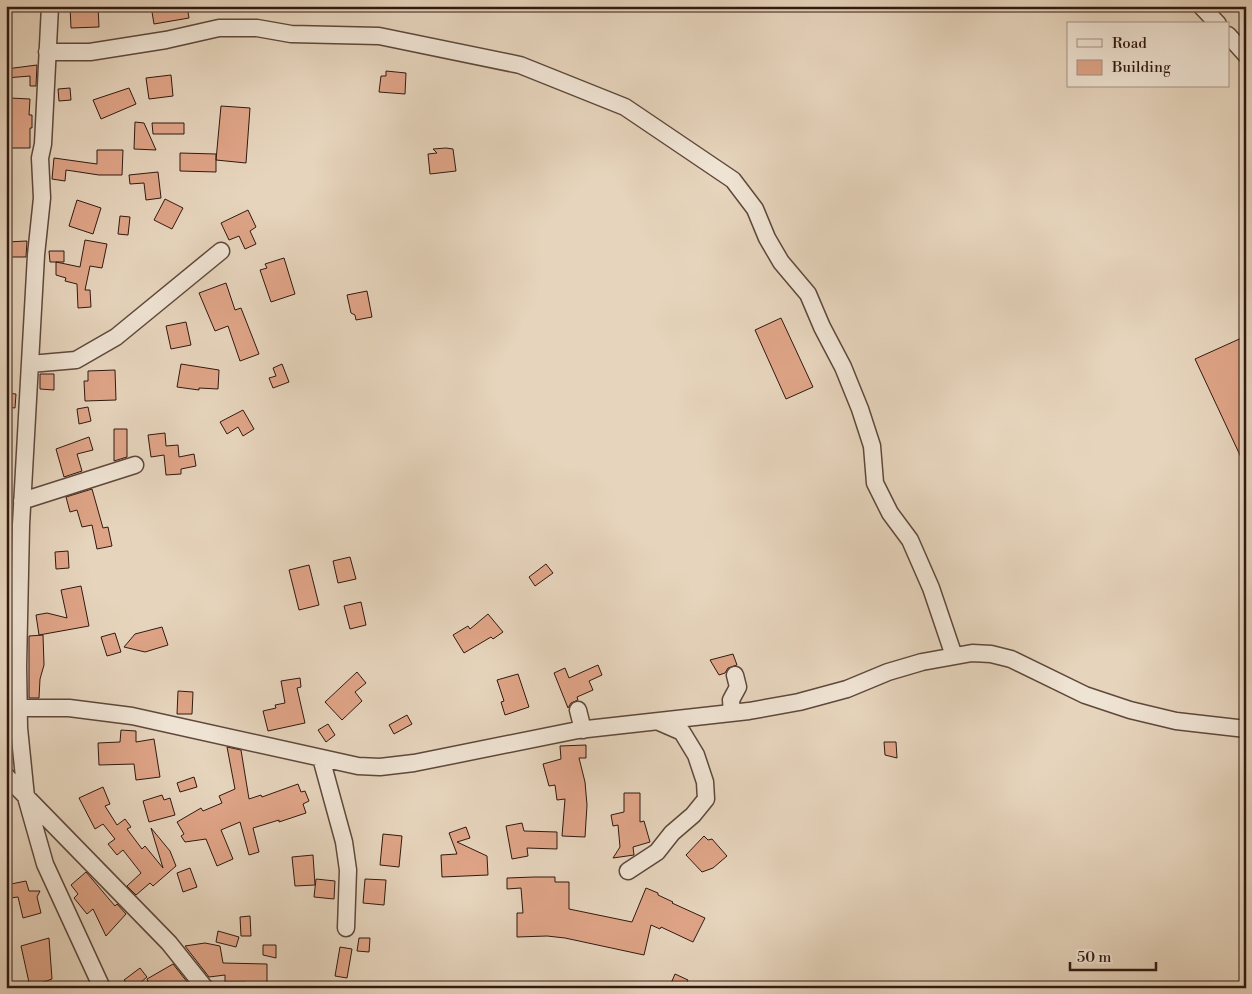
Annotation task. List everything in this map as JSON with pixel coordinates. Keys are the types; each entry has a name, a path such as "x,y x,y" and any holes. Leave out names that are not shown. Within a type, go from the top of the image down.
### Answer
{"street":[{"path":"50,6 44,144 40,158 42,198 36,255 22,501 18,666 19,728 26,797 45,864 102,988"},
{"path":"1201,6 1216,22"},
{"path":"47,52 90,52 166,40 219,28 257,28 291,34 379,36 520,65 625,107 733,180 755,209 781,262 808,294 822,327 843,367 860,409 872,446 876,483 890,513 910,540 931,588 954,656"},
{"path":"1230,38 1246,55"},
{"path":"30,364 76,360 116,337 222,251"},
{"path":"22,501 135,466"},
{"path":"18,708 69,708 132,716 358,766 380,767 414,763 487,747 583,730 732,713 799,702 847,689 888,672 922,662 972,653 991,654 1011,659 1085,695 1130,710 1176,721 1246,729"},
{"path":"732,713 731,700 738,687 735,675"},
{"path":"578,710 583,730"},
{"path":"628,871 657,852 672,833 694,815 706,799 705,782 696,754 682,732 657,721"},
{"path":"321,758 344,842 348,870 346,928"},
{"path":"6,776 169,943 205,988"}],"building":[{"path":"70,6 98,6 99,27 71,28"},
{"path":"151,6 187,6 189,18 154,24"},
{"path":"37,65 36,86 30,86 30,76 6,78 6,69"},
{"path":"386,71 406,73 405,94 379,92 381,76 386,76"},
{"path":"171,75 173,96 149,99 146,78"},
{"path":"70,88 71,100 59,101 58,89"},
{"path":"129,88 136,104 101,119 93,100"},
{"path":"10,98 30,99 29,115 32,115 32,128 30,128 30,148 6,148 6,103 10,103"},
{"path":"221,106 250,108 246,163 216,160"},
{"path":"135,122 144,123 156,150 134,149"},
{"path":"152,123 184,123 184,134 153,134"},
{"path":"433,149 453,149 456,171 430,174 428,154 437,153"},
{"path":"97,150 123,150 122,175 99,175 66,170 65,181 52,179 54,158 97,164"},
{"path":"180,153 216,154 216,172 180,171"},
{"path":"158,172 161,198 146,200 144,183 130,184 129,175"},
{"path":"165,199 183,208 172,229 154,220"},
{"path":"77,200 101,208 93,234 69,226"},
{"path":"248,210 256,227 250,231 256,244 245,249 239,236 229,240 221,223"},
{"path":"120,216 130,217 128,235 118,234"},
{"path":"85,240 107,244 102,268 90,266 85,290 90,290 91,307 78,308 77,284 65,281 66,278 56,275 56,262 80,267"},
{"path":"27,241 26,257 6,257 6,242"},
{"path":"49,251 64,251 64,262 50,262"},
{"path":"284,258 295,294 271,302 260,270 267,268 265,264"},
{"path":"226,283 235,310 241,308 259,354 240,361 228,326 215,331 199,293"},
{"path":"367,291 372,317 356,320 355,315 351,313 347,295"},
{"path":"781,318 813,387 786,399 755,330"},
{"path":"186,322 191,345 171,349 166,326"},
{"path":"1246,336 1246,468 1195,359"},
{"path":"181,364 219,370 218,389 199,388 199,390 177,387"},
{"path":"282,364 289,382 273,388 269,378 276,376 273,368"},
{"path":"115,370 116,400 85,401 84,381 88,381 88,371"},
{"path":"40,374 54,374 54,390 40,389"},
{"path":"6,393 16,394 15,408 6,407"},
{"path":"88,407 91,421 79,424 77,409"},
{"path":"243,410 254,429 243,436 238,427 227,434 220,422"},
{"path":"114,429 127,429 127,457 114,461"},
{"path":"165,433 166,446 178,445 179,457 194,454 196,466 181,469 181,474 166,475 164,455 151,457 148,435"},
{"path":"89,437 93,450 77,454 82,471 64,477 56,449"},
{"path":"92,489 103,528 108,527 112,546 97,549 92,525 82,527 77,510 70,512 66,497"},
{"path":"68,551 69,568 56,569 55,552"},
{"path":"350,557 356,579 338,583 333,561"},
{"path":"546,564 553,573 535,586 529,577"},
{"path":"309,565 319,605 299,610 289,570"},
{"path":"81,586 89,626 39,635 36,615 47,613 67,618 61,590"},
{"path":"361,602 366,625 350,629 344,606"},
{"path":"488,614 503,632 464,653 453,635 468,626 470,629"},
{"path":"162,627 168,645 145,652 124,647 135,634"},
{"path":"115,633 121,652 107,656 101,637"},
{"path":"43,635 44,665 40,679 39,698 29,698 29,636"},
{"path":"733,654 737,665 728,668 725,673 719,675 710,660"},
{"path":"598,665 602,675 589,681 593,690 577,697 578,700 571,703 568,708 554,673 565,668 569,678"},
{"path":"6,668 8,668 8,696 6,696"},
{"path":"357,672 366,683 355,692 362,701 342,720 325,702"},
{"path":"518,674 529,707 505,715 501,702 504,701 497,680"},
{"path":"300,678 301,687 297,688 305,723 268,731 263,711 276,708 275,705 285,703 281,681"},
{"path":"178,691 193,692 192,714 177,714"},
{"path":"407,715 412,724 394,734 389,725"},
{"path":"328,724 335,735 326,742 318,730"},
{"path":"121,730 136,731 136,742 154,739 160,777 136,780 134,764 99,765 98,743 120,742"},
{"path":"884,742 896,742 897,758 885,755"},
{"path":"586,745 586,758 579,758 585,782 587,805 585,837 562,836 565,799 557,800 555,785 549,786 543,764 561,759 560,746"},
{"path":"227,747 241,750 249,799 261,795 262,797 298,784 301,792 305,791 309,801 303,804 306,813 253,828 259,852 249,855 240,822 221,830 233,859 217,866 206,839 185,842 181,836 184,834 177,822 201,808 203,811 222,803 219,796 235,789"},
{"path":"194,777 197,787 180,792 177,783"},
{"path":"103,787 110,804 105,806 117,825 125,819 131,827 127,829 142,849 145,846 163,868 151,828 170,851 176,866 153,886 150,883 136,895 127,886 141,873 123,850 117,855 108,844 115,839 103,824 95,829 79,798"},
{"path":"624,793 640,793 640,822 644,821 650,842 633,847 634,855 613,858 620,847 618,825 613,826 611,815 624,812"},
{"path":"162,795 164,800 170,798 175,815 149,822 143,801"},
{"path":"522,823 524,831 557,832 557,849 527,848 528,856 512,859 506,826"},
{"path":"466,827 470,838 457,842 487,856 488,875 442,877 441,855 457,854 449,833"},
{"path":"383,834 402,836 399,867 380,865"},
{"path":"704,836 708,840 712,839 727,856 713,868 702,872 686,855"},
{"path":"313,855 315,885 295,886 292,857"},
{"path":"190,868 197,887 183,892 177,873"},
{"path":"86,872 115,906 117,904 126,914 106,936 93,909 87,914 74,898 78,894 71,885"},
{"path":"555,877 555,882 569,882 569,909 632,922 646,888 658,893 658,895 672,903 705,918 693,942 661,927 660,929 651,925 644,955 565,938 547,936 517,937 517,913 523,913 521,888 507,889 507,878"},
{"path":"316,879 335,881 334,899 314,897"},
{"path":"365,879 386,880 384,905 363,903"},
{"path":"26,881 29,891 40,891 37,897 41,913 23,918 18,897 10,898 6,892 6,885"},
{"path":"250,916 251,936 241,936 240,917"},
{"path":"218,931 239,937 236,947 216,942"},
{"path":"49,938 52,979 30,987 21,946"},
{"path":"359,938 370,938 369,952 357,951"},
{"path":"205,943 220,946 223,963 267,964 267,988 246,988 246,982 225,982 225,975 209,977 185,946"},
{"path":"263,945 276,945 276,958 263,955"},
{"path":"340,947 352,949 347,978 335,976"},
{"path":"173,964 188,983 179,988 150,988 147,979"},
{"path":"140,968 147,977 134,988 131,988 124,980"},
{"path":"675,974 688,980 685,988 669,988"}]}
